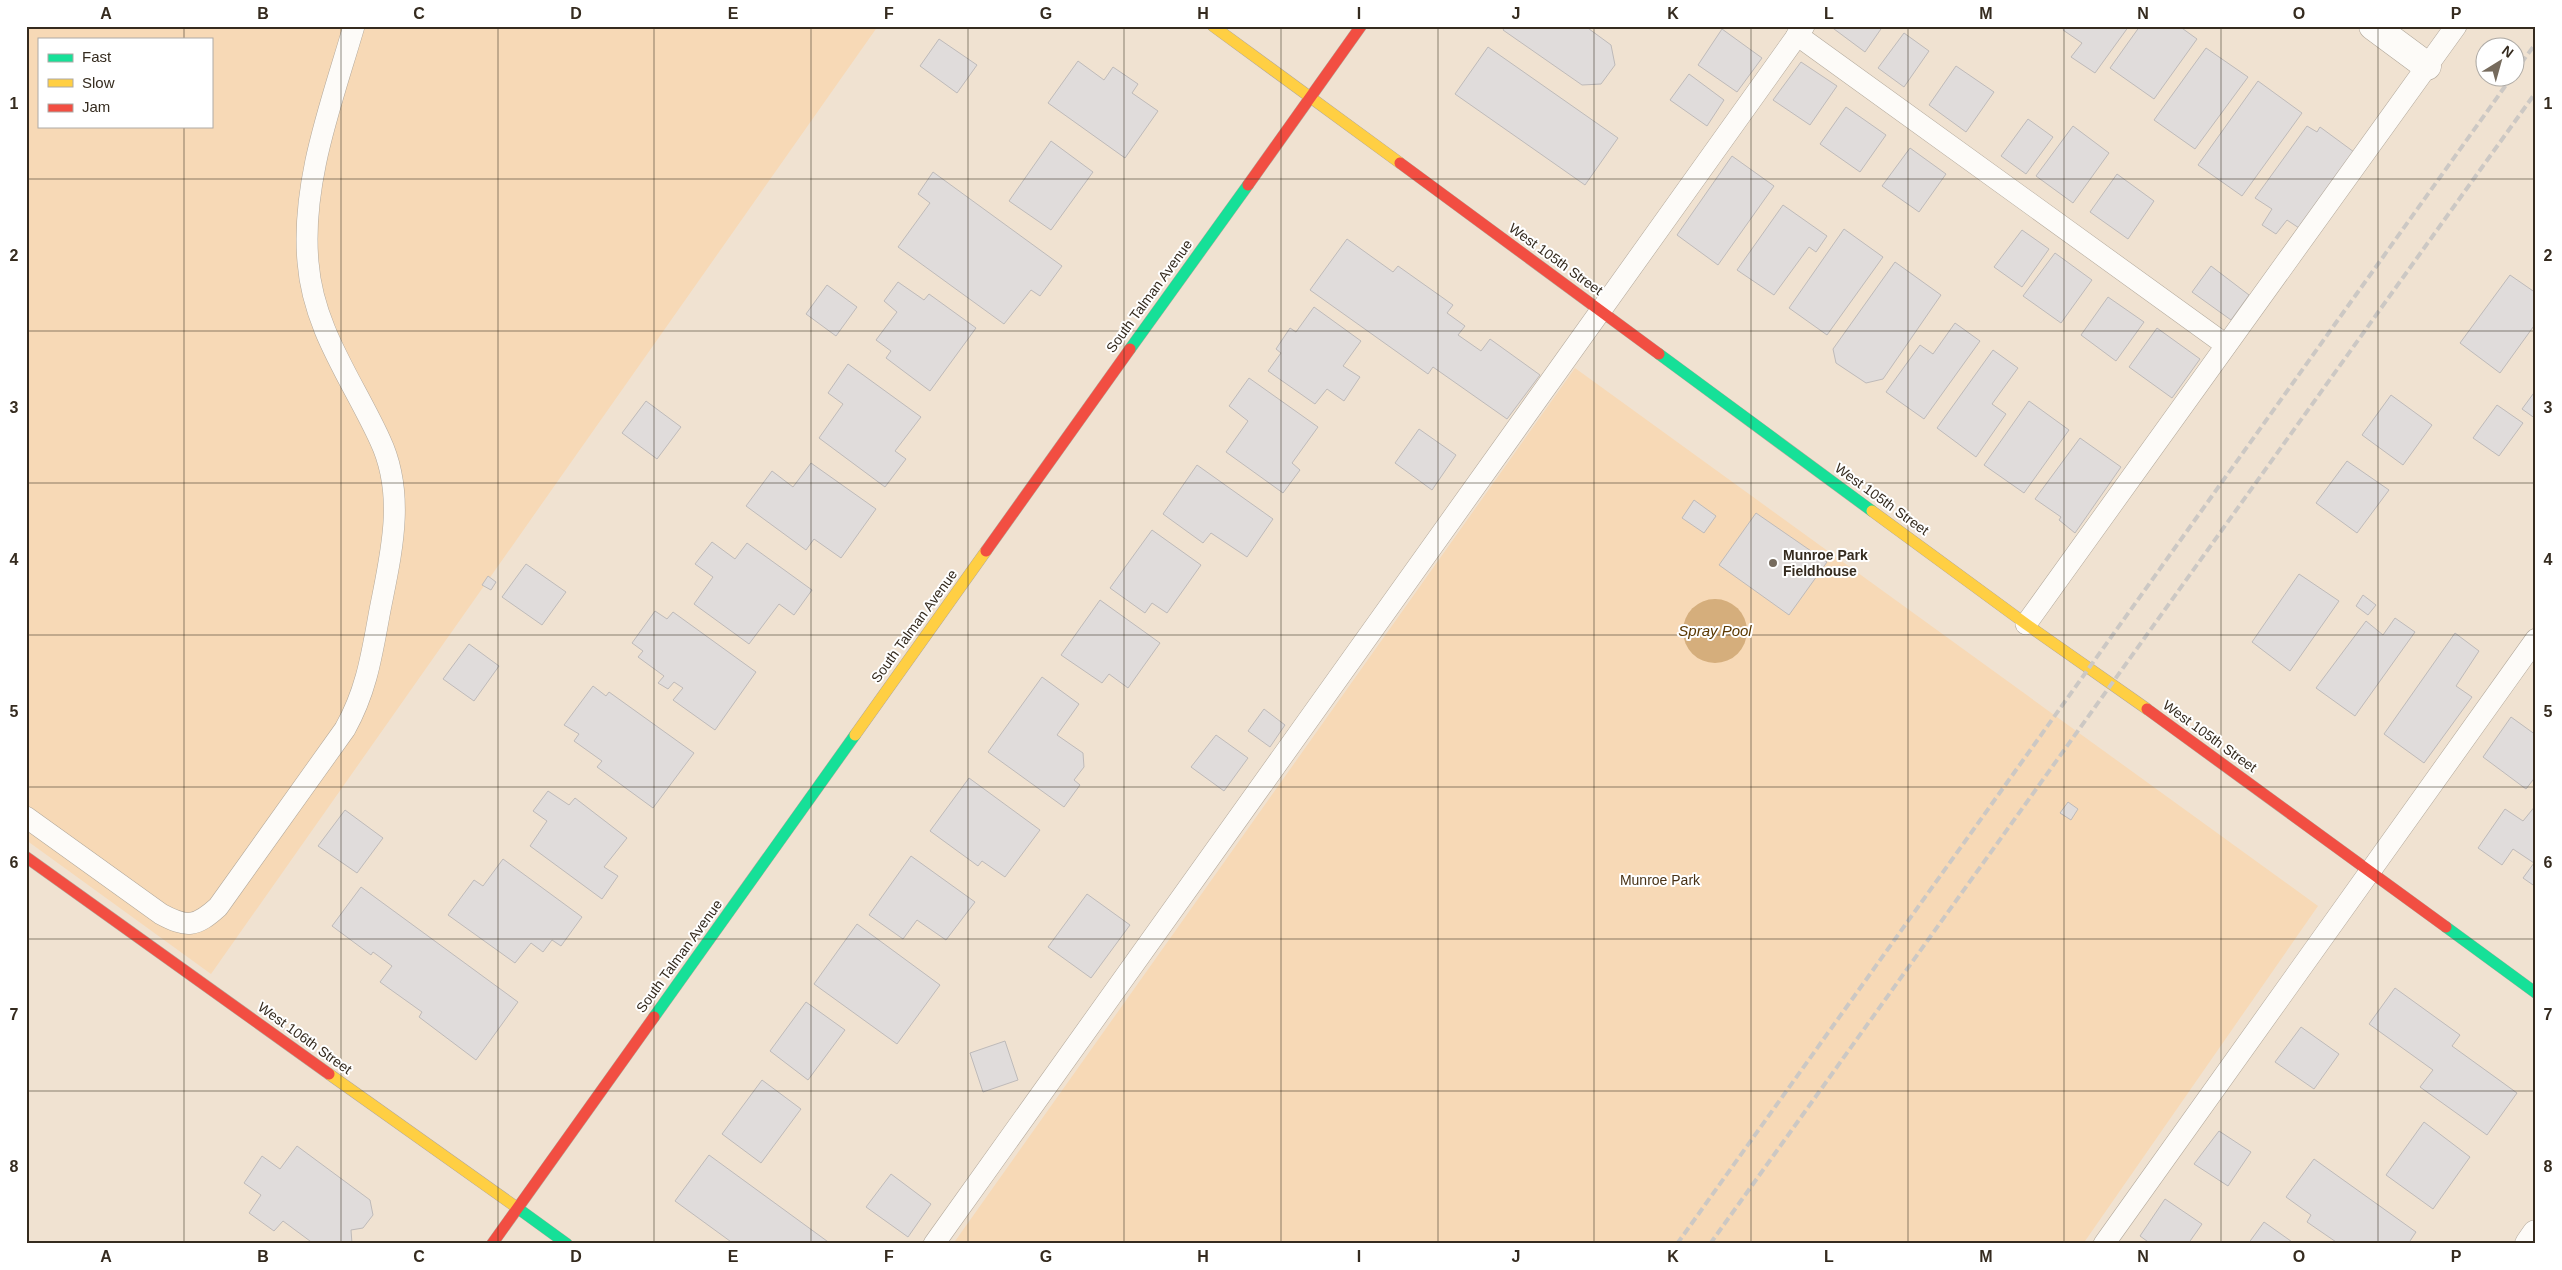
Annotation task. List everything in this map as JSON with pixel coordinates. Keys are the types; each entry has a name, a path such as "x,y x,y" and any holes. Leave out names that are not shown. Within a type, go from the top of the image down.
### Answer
{"street":[{"name":"West 105th Street","path":"1212,26 2026,624 2105,678 2536,993"},
{"name":"South Talman Avenue","path":"492,1244 1361,26"},
{"path":"2373,26 2427,66"},
{"name":"West 106th Street","path":"26,857 567,1244"},
{"path":"2529,1244 2536,1234"}],"lane":[{"path":"26,816 161,914 179,924 193,924 207,918 218,907 345,729 358,706 367,678 393,540 393,485 381,440 334,353 320,320 308,262 311,186 324,130 354,26"},
{"path":"2026,624 2456,26"},
{"path":"934,1244 1602,311 1800,31 2226,345"},
{"path":"2104,1244 2536,639"}],"green space":[{"path":"26,26 878,26 211,974 26,840"},
{"name":"Munroe Park","path":"1575,368 2318,906 2083,1244 953,1244"}],"water":[{"name":"Spray Pool","path":"1715,599 1727,601 1738,608 1745,619 1747,631 1745,643 1738,654 1727,661 1715,663 1703,661 1692,654 1685,643 1683,631 1685,619 1692,608 1703,601"}],"building":[{"path":"1506,26 1585,26 1611,45 1615,65 1601,84 1582,85 1503,30"},
{"path":"1830,26 1883,26 1865,52"},
{"path":"2066,26 2129,26 2095,73 2071,57 2082,43 2063,30"},
{"path":"2140,26 2179,26 2197,39 2154,99 2110,68"},
{"path":"1722,29 1762,58 1737,92 1698,65"},
{"path":"1904,33 1929,51 1904,87 1878,68"},
{"path":"939,39 977,65 957,93 920,66"},
{"path":"1488,47 1618,138 1585,185 1455,94"},
{"path":"2206,48 2248,77 2195,149 2154,120"},
{"path":"1078,61 1104,80 1113,67 1138,84 1132,93 1158,111 1125,158 1048,103"},
{"path":"1801,62 1837,86 1810,125 1773,100"},
{"path":"1956,66 1994,92 1966,132 1929,105"},
{"path":"1689,74 1724,100 1707,126 1670,100"},
{"path":"2258,81 2302,113 2242,196 2198,165"},
{"path":"1846,107 1886,135 1860,172 1820,144"},
{"path":"2028,119 2053,137 2026,174 2001,156"},
{"path":"2073,126 2109,153 2073,203 2036,176"},
{"path":"2307,126 2317,132 2320,127 2354,152 2299,228 2287,220 2276,234 2262,225 2272,209 2255,198"},
{"path":"1051,141 1093,172 1051,230 1009,201"},
{"path":"1910,148 1946,174 1919,212 1882,186"},
{"path":"1732,156 1774,186 1718,265 1677,235"},
{"path":"933,172 1062,266 1040,296 1031,290 1004,324 898,247 930,203 918,194"},
{"path":"2117,174 2154,201 2128,239 2090,212"},
{"path":"1783,205 1827,236 1816,252 1809,247 1774,295 1737,270"},
{"path":"1844,229 1883,257 1827,335 1789,308"},
{"path":"2022,230 2049,249 2022,287 1994,267"},
{"path":"1347,239 1393,272 1398,266 1453,305 1447,313 1465,326 1458,335 1481,351 1490,339 1540,375 1507,419 1433,367 1428,374 1310,290"},
{"path":"2055,253 2092,280 2061,323 2023,296"},
{"path":"1895,262 1941,295 1883,379 1866,383 1836,363 1833,349"},
{"path":"2211,266 2249,295 2231,320 2192,292"},
{"path":"2510,275 2536,293 2536,323 2500,373 2460,343"},
{"path":"898,282 924,300 929,294 976,328 930,391 886,358 891,351 876,340 897,312 884,301"},
{"path":"827,285 857,307 836,336 806,314"},
{"path":"2108,297 2144,322 2116,361 2081,335"},
{"path":"1314,307 1361,341 1343,366 1360,377 1344,401 1327,389 1315,404 1268,371 1281,353 1276,349 1290,328 1296,332"},
{"path":"1955,323 1980,341 1924,419 1886,392 1920,345 1933,354"},
{"path":"2157,328 2200,359 2172,398 2129,367"},
{"path":"1993,350 2018,368 1992,404 2006,414 1976,457 1937,428"},
{"path":"848,364 921,417 895,451 906,459 885,487 819,438 843,404 828,393"},
{"path":"1249,378 1318,427 1292,463 1300,470 1283,493 1226,452 1248,421 1229,406"},
{"path":"2536,390 2536,419 2522,409"},
{"path":"2391,395 2432,425 2403,465 2362,435"},
{"path":"646,401 681,427 657,459 622,433"},
{"path":"2029,401 2069,430 2024,493 1984,465"},
{"path":"2497,405 2523,423 2499,456 2473,438"},
{"path":"1419,429 1456,455 1432,490 1395,463"},
{"path":"2080,438 2121,467 2075,533 2059,520 2061,517 2035,499"},
{"path":"2347,461 2389,490 2357,533 2316,503"},
{"path":"811,463 876,509 841,558 814,539 806,550 746,506 772,471 793,487"},
{"path":"1197,465 1273,519 1247,557 1211,533 1203,543 1163,514"},
{"path":"1694,500 1716,516 1704,533 1682,518"},
{"name":"Munroe Park Fieldhouse","path":"1756,513 1827,562 1789,615 1719,565"},
{"path":"1152,530 1201,565 1167,613 1152,603 1145,613 1110,588"},
{"path":"712,542 735,559 747,543 812,590 794,615 779,604 749,644 694,604 713,577 695,564"},
{"path":"526,564 566,592 542,625 502,597"},
{"path":"2299,574 2339,601 2290,671 2252,642"},
{"path":"488,576 496,582 491,590 482,585"},
{"path":"2363,595 2376,605 2368,615 2356,606"},
{"path":"1100,600 1160,643 1128,688 1109,674 1102,683 1061,655"},
{"path":"655,611 667,619 673,612 756,672 715,730 673,700 683,688 674,682 668,689 658,683 664,676 638,657 643,651 632,643"},
{"path":"2395,618 2415,632 2355,716 2316,688 2366,621 2383,635"},
{"path":"2455,633 2479,651 2456,686 2472,697 2424,763 2384,734"},
{"path":"469,644 499,666 474,701 443,679"},
{"path":"1042,677 1079,704 1057,735 1083,753 1084,767 1074,780 1080,785 1064,807 988,752"},
{"path":"593,686 606,696 609,692 694,753 653,808 597,767 602,761 574,741 579,734 564,725"},
{"path":"1264,709 1285,725 1270,747 1248,731"},
{"path":"2511,717 2536,735 2536,776 2526,789 2483,757"},
{"path":"1216,735 1248,758 1224,791 1191,767"},
{"path":"969,778 1040,830 1005,877 982,861 978,866 930,831"},
{"path":"548,791 569,805 575,798 627,838 604,867 618,876 602,899 530,846 547,821 533,811"},
{"path":"2068,802 2078,809 2071,820 2060,813"},
{"path":"2536,805 2536,887 2523,878 2534,863 2513,849 2502,865 2478,848 2505,809 2523,821"},
{"path":"345,810 383,838 357,873 318,846"},
{"path":"911,856 975,902 946,940 917,920 903,939 869,915"},
{"path":"503,859 582,917 561,946 552,940 543,952 531,943 515,963 448,915 474,880 483,886"},
{"path":"361,887 518,1002 476,1060 419,1017 422,1012 380,982 392,966 373,952 371,955 332,926"},
{"path":"1087,894 1130,925 1091,978 1048,947"},
{"path":"857,924 940,985 897,1044 814,984"},
{"path":"2395,988 2460,1035 2452,1046 2517,1093 2487,1135 2420,1087 2433,1070 2369,1024"},
{"path":"806,1002 845,1030 808,1080 770,1051"},
{"path":"2301,1027 2339,1054 2314,1089 2275,1062"},
{"path":"1005,1041 1018,1080 983,1092 970,1053"},
{"path":"762,1080 801,1109 761,1163 722,1134"},
{"path":"2424,1122 2470,1157 2433,1209 2386,1175"},
{"path":"2219,1131 2251,1152 2228,1186 2194,1164"},
{"path":"297,1146 370,1200 373,1215 363,1228 351,1230 352,1244 314,1244 283,1221 274,1231 249,1213 261,1195 244,1183 262,1156 280,1169"},
{"path":"709,1155 831,1244 734,1244 675,1201"},
{"path":"2314,1159 2416,1232 2408,1244 2339,1244 2307,1222 2311,1215 2286,1197"},
{"path":"891,1174 931,1204 908,1237 866,1207"},
{"path":"2165,1199 2202,1224 2188,1244 2151,1244 2140,1236"},
{"path":"2264,1222 2295,1244 2248,1244"}],"railway":[{"path":"2524,59 2536,43"},
{"path":"1677,1244 2504,88"},
{"path":"1710,1244 2536,92"}],"traffic: fast":[{"path":"1130,349 1248,185"},
{"path":"1659,354 1872,511"},
{"path":"654,1017 855,735"},
{"path":"2446,927 2536,993"},
{"path":"516,1207 567,1244"}],"traffic: slow":[{"path":"1213,26 1400,163"},
{"path":"1872,511 2026,624 2147,709"},
{"path":"855,735 986,551"},
{"path":"329,1074 516,1207"}],"traffic: jam":[{"path":"1248,185 1361,26"},
{"path":"1400,163 1659,354"},
{"path":"986,551 1130,349"},
{"path":"2147,709 2446,927"},
{"path":"26,857 329,1074"},
{"path":"492,1244 654,1017"}],"place":[{"name":"Munroe Park Fieldhouse","path":"1773,563"}]}
